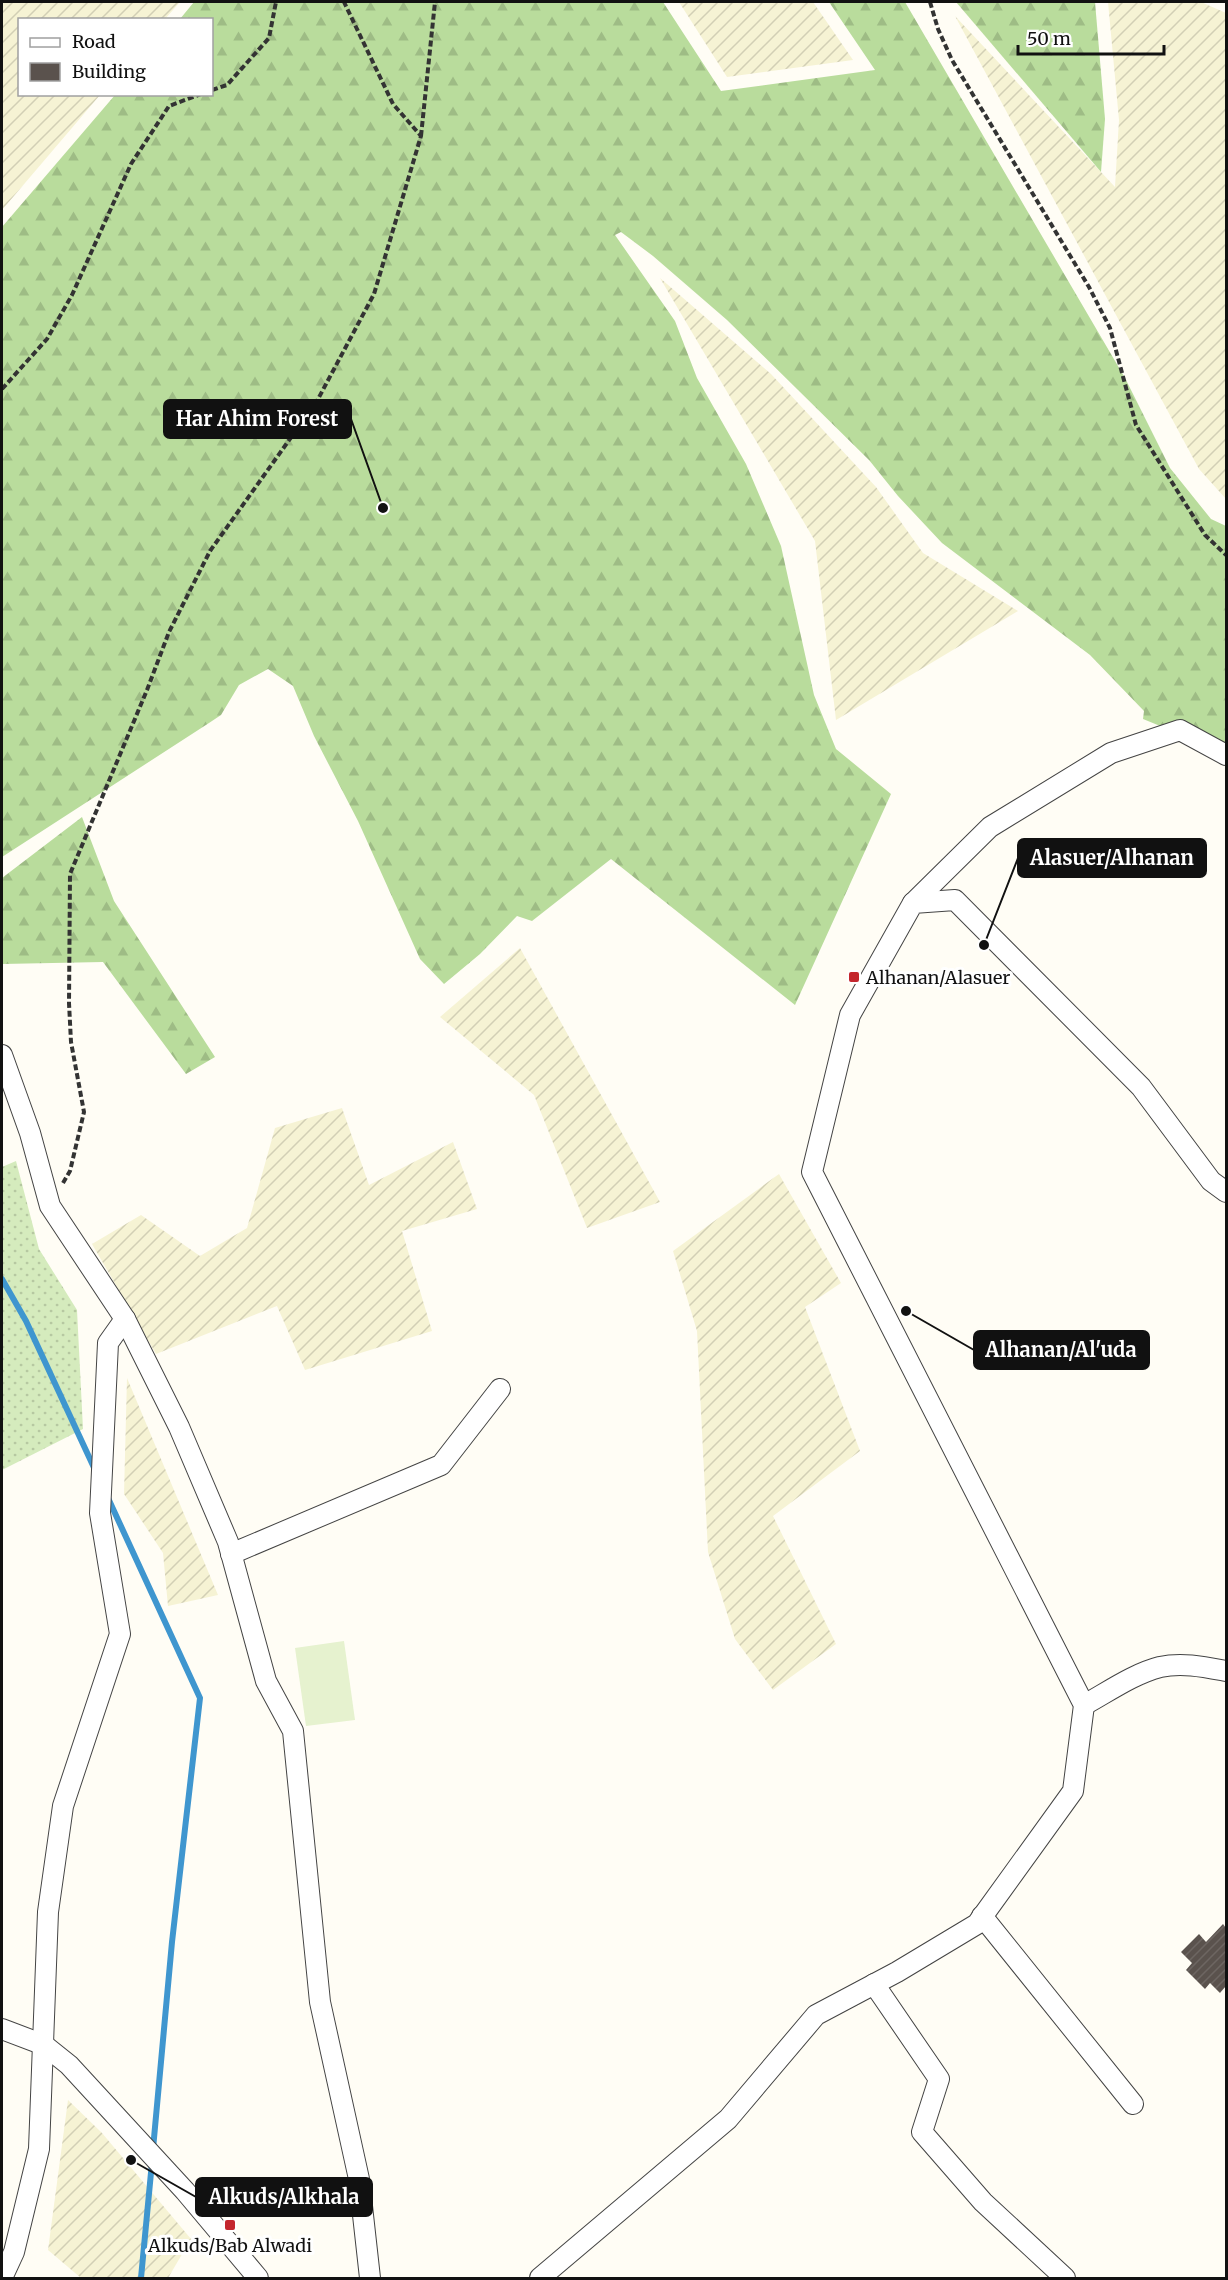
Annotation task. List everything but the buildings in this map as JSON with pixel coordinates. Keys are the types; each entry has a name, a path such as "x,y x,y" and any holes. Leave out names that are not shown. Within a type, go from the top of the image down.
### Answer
{"street":[{"path":"540,2278 728,2119 816,2015 976,1924 1073,1791 1084,1705 812,1172 850,1015 913,903 990,827 1111,753 1180,730 1227,755"},
{"path":"913,903 955,900 1141,1087 1210,1181 1227,1192"},
{"path":"2,1055 30,1133 51,1206 125,1319 179,1427 231,1554 266,1681 293,1731 320,2002 359,2179 370,2278"},
{"path":"3,2278 14,2252 39,2149 48,1912 63,1806 120,1634 99,1513 108,1343 125,1319"},
{"path":"231,1554 441,1465 500,1389"},
{"path":"1084,1705 1128,1680 1161,1667 1191,1665 1227,1671"},
{"path":"982,1916 1133,2104"},
{"path":"874,1984 939,2079 922,2132 983,2202 1065,2278"},
{"path":"2,2029 44,2045 77,2073 185,2191 258,2278"}],"path":[{"path":"213,90 227,85 269,38 276,2"},
{"path":"344,2 393,104 421,136"},
{"path":"51,1206 70,1171 84,1112 71,1042 70,874 169,632 210,552 317,401 374,294 421,136 435,2"},
{"path":"930,2 938,29 952,60 1083,277 1110,328 1136,425 1205,535 1227,555"},
{"path":"2,389 47,339 72,295 131,164 170,106 196,96"}],"shaded area":[{"path":"2,2 180,2 166,18 18,18 18,96 99,96 2,210"},
{"path":"679,2 813,2 853,60 727,77"},
{"path":"1108,2 1201,2 1226,13 1226,499 1199,469 955,16 1115,187 1119,120"},
{"path":"660,278 771,374 876,487 923,553 1018,611 836,720 815,541"},
{"path":"520,948 660,1202 587,1228 534,1095 440,1017"},
{"path":"342,1108 369,1185 453,1142 477,1209 402,1231 432,1331 305,1370 277,1306 156,1354 92,1244 141,1215 200,1256 247,1228 275,1128"},
{"path":"779,1174 841,1283 805,1307 860,1451 773,1516 836,1644 773,1690 735,1639 708,1552 697,1331 673,1251"},
{"path":"127,1378 218,1595 168,1606 163,1553 124,1494"},
{"path":"68,2100 102,2133 191,2239 168,2278 81,2278 48,2250"}],"green space":[{"path":"194,2 663,2 721,91 875,70 829,2 905,2 1125,378 1170,468 1211,519 1226,526 1226,765 1170,730 1143,719 1144,711 1090,655 942,543 898,496 869,460 727,320 653,256 621,232 615,235 675,321 697,378 746,464 781,546 814,695 836,749 891,794 795,1005 611,859 532,921 517,916 480,954 444,984 420,959 358,821 314,736 293,686 268,669 239,685 221,715 2,857 2,227 114,96 213,96 213,18 181,18"},
{"path":"956,2 1095,2 1105,119 1101,172"},
{"path":"82,817 114,901 215,1057 186,1074 103,962 2,964 2,878"},
{"path":"16,1161 39,1249 77,1310 83,1429 2,1470 2,1167"},
{"path":"344,1641 355,1720 306,1726 295,1648"}],"waterway":[{"path":"2,1279 26,1321 96,1472"},
{"path":"108,1498 200,1698 172,1942 153,2149"},
{"path":"141,2278 152,2162"}],"place":[{"name":"Har Ahim Forest","path":"383,508"},
{"name":"Alasuer/Alhanan","path":"984,945"},
{"name":"Alhanan/Alasuer","path":"854,977"},
{"name":"Alhanan/Al'uda","path":"906,1311"},
{"name":"Alkuds/Alkhala","path":"131,2160"},
{"name":"Alkuds/Bab Alwadi","path":"230,2225"}]}
